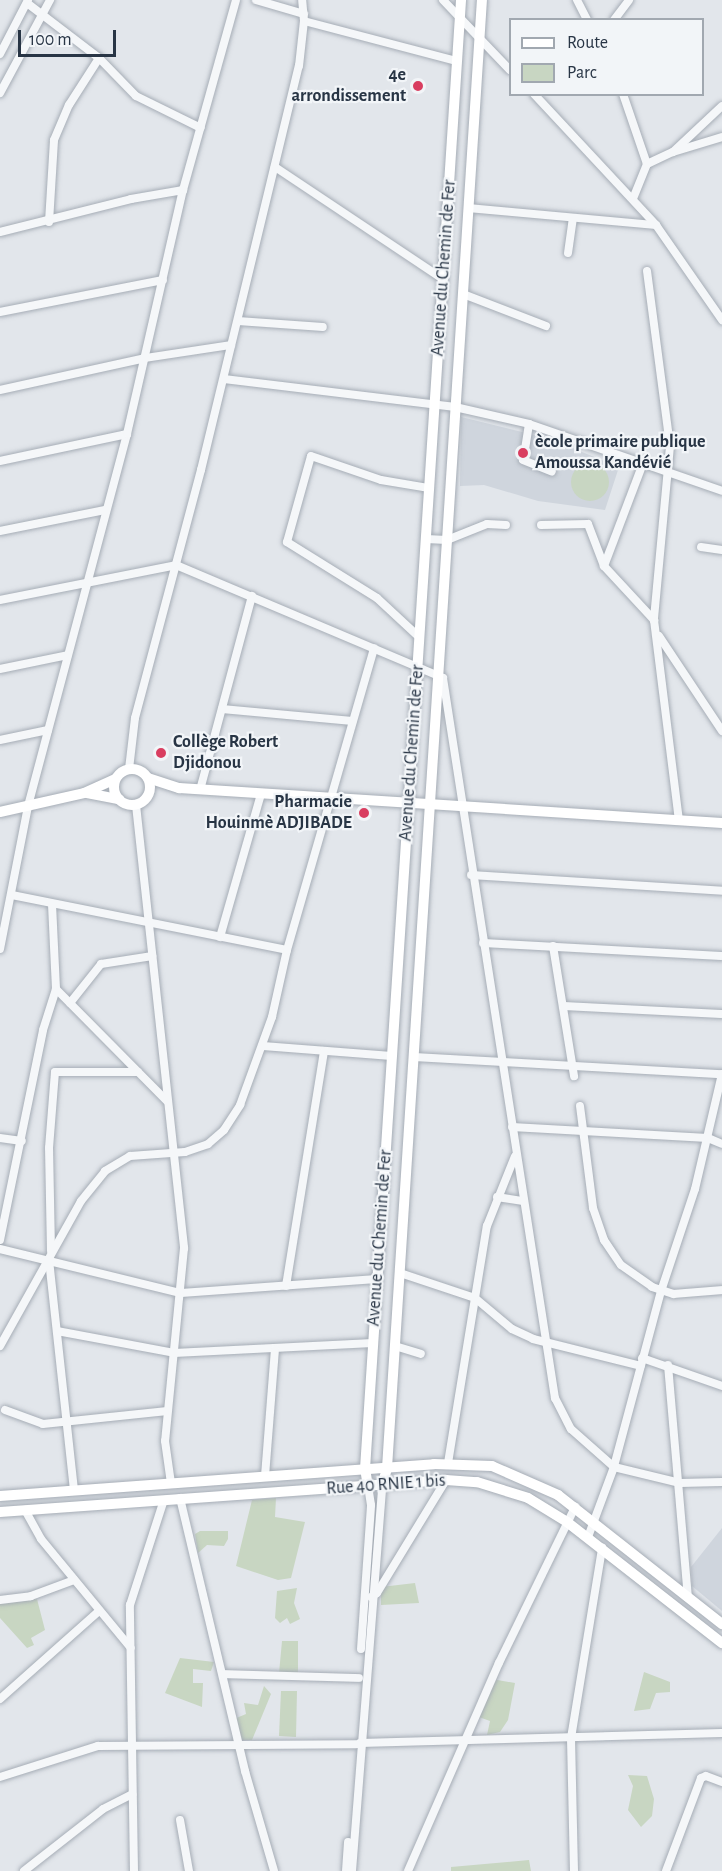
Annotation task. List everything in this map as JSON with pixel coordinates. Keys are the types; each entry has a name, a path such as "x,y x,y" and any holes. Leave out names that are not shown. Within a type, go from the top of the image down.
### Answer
{"main road":[{"name":"Avenue du Chemin de Fer","path":"368,1487 365,1469 461,0"},
{"name":"Avenue du Chemin de Fer","path":"382,1486 387,1468 482,0"},
{"path":"0,812 84,793 115,779 129,769 140,770 148,778 179,788 200,790 722,823"},
{"path":"148,778 148,796"},
{"path":"115,779 114,790 119,800"},
{"path":"84,793 136,805 148,796 179,788"},
{"name":"Rue 40 RNIE 1 bis","path":"0,1496 448,1463 477,1464 511,1472 575,1507 722,1624"},
{"name":"Rue 40 RNIE 1 bis","path":"0,1512 446,1480 496,1486 528,1498 567,1522 722,1643"}],"street":[{"path":"0,93 50,0"},
{"path":"0,948 28,806 127,434 183,190 236,0"},
{"path":"256,0 304,18 457,61"},
{"path":"129,769 135,718 224,379 299,66 304,18 302,0"},
{"path":"443,0 509,69"},
{"path":"576,0 586,18"},
{"path":"616,18 629,0"},
{"path":"0,54 27,2 99,58 136,96 201,128"},
{"path":"49,222 54,140 69,105 99,58"},
{"path":"536,96 656,225 722,320"},
{"path":"624,96 647,164 633,199"},
{"path":"673,152 722,106"},
{"path":"647,164 673,152 722,136"},
{"path":"275,167 443,279"},
{"path":"0,232 49,222 131,199 183,190"},
{"path":"468,208 656,225"},
{"path":"568,253 573,218"},
{"path":"647,271 670,446 654,620 679,820"},
{"path":"0,312 163,280"},
{"path":"463,294 546,326"},
{"path":"238,321 323,327"},
{"path":"0,390 145,358 231,345"},
{"path":"224,379 455,407 529,424 669,476 722,491"},
{"path":"529,424 523,460 552,472"},
{"path":"0,461 127,434"},
{"path":"419,637 376,598 287,542 311,456 381,480 429,488"},
{"path":"604,566 642,466"},
{"path":"0,531 105,510"},
{"path":"426,539 447,540 487,524 506,525"},
{"path":"541,525 588,524 604,566 654,620"},
{"path":"700,547 722,550"},
{"path":"0,600 176,565 417,666 439,673 448,693 471,875 555,1398 565,1420 582,1441 614,1467 680,1483 722,1482"},
{"path":"200,790 252,596"},
{"path":"657,633 722,731"},
{"path":"0,1346 92,1185 114,1163 130,1156 174,1153 208,1144 224,1130 240,1105 252,1067 263,1046 286,950 374,648"},
{"path":"0,669 68,654"},
{"path":"222,709 352,721"},
{"path":"0,740 48,730"},
{"path":"220,937 261,794"},
{"path":"136,805 184,1248 165,1441 171,1483"},
{"path":"471,875 722,891"},
{"path":"12,896 286,950"},
{"path":"0,1240 44,1029 56,989 52,905"},
{"path":"483,943 722,956"},
{"path":"553,946 574,1071"},
{"path":"70,1003 101,964 152,956"},
{"path":"56,989 167,1101"},
{"path":"563,1006 722,1014"},
{"path":"263,1046 392,1056"},
{"path":"286,1286 324,1051"},
{"path":"414,1057 574,1071 722,1074 708,1138 661,1291 614,1467 588,1538"},
{"path":"74,1490 50,1256 48,1148 55,1072 138,1072"},
{"path":"580,1106 593,1208 604,1240 634,1277 661,1291 686,1295 722,1290"},
{"path":"512,1128 708,1138 722,1144"},
{"path":"0,1138 22,1140"},
{"path":"448,1463 487,1226 515,1155"},
{"path":"497,1197 522,1201"},
{"path":"0,1249 50,1256 181,1293 377,1279"},
{"path":"400,1273 475,1298 512,1329 545,1343 668,1365 722,1386"},
{"path":"57,1330 174,1353 373,1343"},
{"path":"395,1346 421,1354"},
{"path":"265,1476 275,1349"},
{"path":"668,1365 680,1483 688,1598"},
{"path":"5,1410 43,1424 147,1410 167,1411"},
{"path":"371,1597 377,1593 446,1480"},
{"name":"Avenue du Chemin de Fer","path":"374,1505 382,1486"},
{"name":"Avenue du Chemin de Fer","path":"368,1487 374,1505"},
{"path":"180,1498 225,1674 239,1745 274,1871"},
{"path":"134,1871 131,1746 132,1596 164,1500"},
{"path":"346,1871 371,1597 374,1505"},
{"path":"352,1871 359,1678 374,1505"},
{"path":"408,1871 575,1507"},
{"path":"25,1510 41,1539 131,1648"},
{"path":"574,1871 572,1738 602,1548"},
{"path":"0,1600 31,1596 74,1580"},
{"path":"0,1699 99,1611"},
{"path":"225,1674 359,1678"},
{"path":"0,1777 91,1747 358,1744 722,1733"},
{"path":"666,1871 701,1778 706,1776 722,1782"},
{"path":"24,1871 103,1809 132,1794"},
{"path":"180,1820 189,1871"}],"shaded area":[{"name":"ècole primaire publique Amoussa Kandévié","path":"461,417 550,439 619,467 605,510 538,501 484,485 460,486"},
{"path":"722,1528 722,1611 692,1586 691,1567"}],"green space":[{"path":"590,463 603,469 609,482 603,495 590,501 577,495 571,482 577,469"},
{"path":"276,1498 275,1517 305,1522 291,1578 278,1580 236,1566 252,1500"},
{"path":"200,1531 228,1531 228,1539 224,1546 207,1545 198,1553 195,1534"},
{"path":"415,1583 419,1603 381,1605 381,1587"},
{"path":"297,1588 294,1603 300,1619 290,1624 287,1618 280,1623 275,1618 277,1591"},
{"path":"37,1599 45,1630 31,1638 34,1645 27,1648 0,1618 0,1604"},
{"path":"282,1641 298,1641 298,1674 279,1673"},
{"path":"180,1658 214,1662 211,1671 193,1669 193,1683 203,1683 202,1707 165,1693"},
{"path":"644,1672 670,1682 670,1692 656,1693 650,1709 634,1711"},
{"path":"492,1679 515,1683 508,1720 500,1732 487,1735 490,1721 476,1716"},
{"path":"264,1686 271,1694 252,1740 238,1740 234,1719 246,1714 244,1703 258,1705"},
{"path":"281,1691 297,1691 296,1737 279,1736"},
{"path":"628,1775 647,1776 654,1799 652,1816 641,1827 628,1810 633,1786"},
{"path":"529,1860 531,1871 451,1871 451,1867"}],"place":[{"name":"4e arrondissement","path":"418,86"},
{"name":"ècole primaire publique Amoussa Kandévié","path":"523,453"},
{"name":"Collège Robert Djidonou","path":"161,753"},
{"name":"Pharmacie Houinmè ADJIBADE","path":"364,813"}]}
